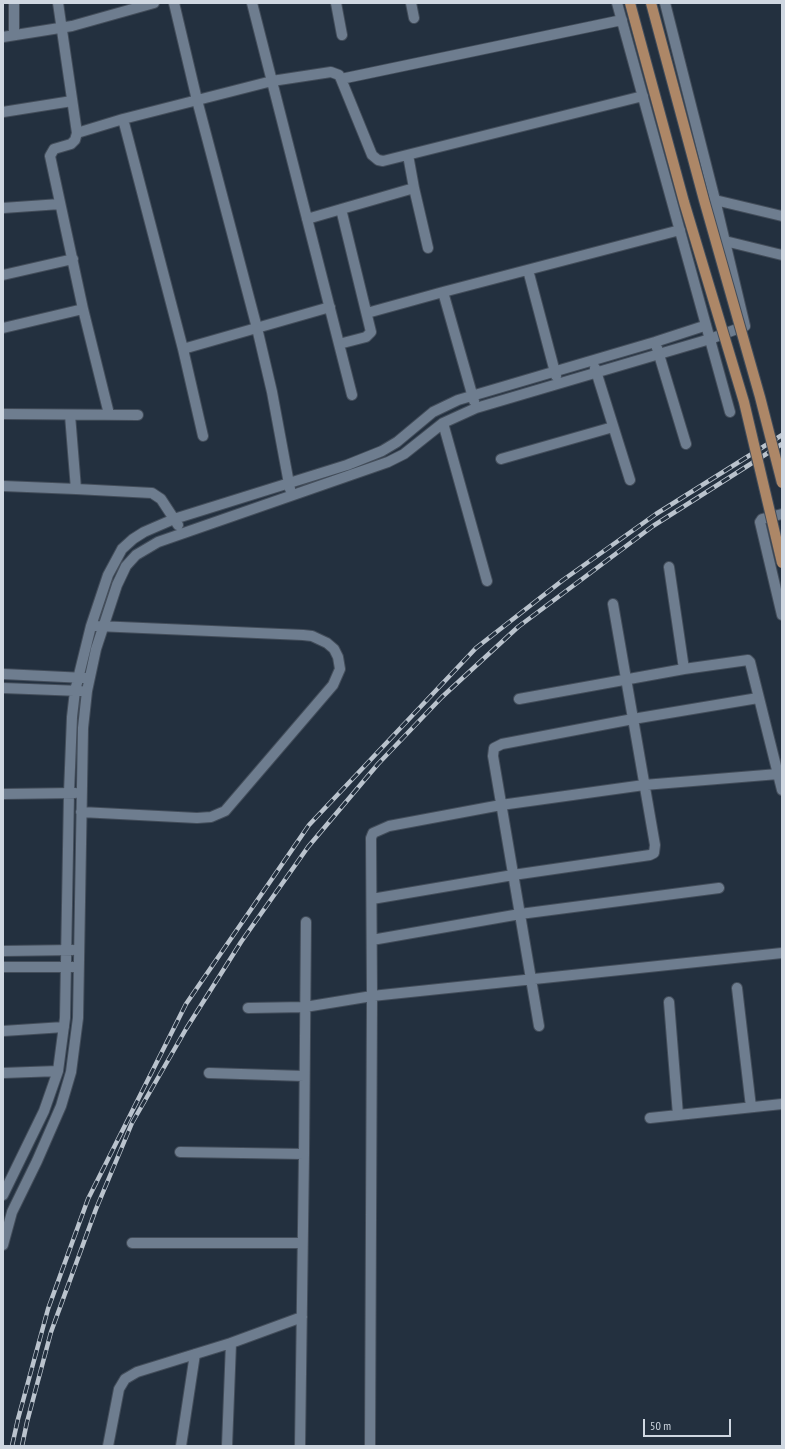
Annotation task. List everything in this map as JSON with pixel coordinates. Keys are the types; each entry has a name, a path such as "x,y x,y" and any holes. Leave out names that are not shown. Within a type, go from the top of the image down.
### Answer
{"main road":[{"path":"630,3 684,202 744,402 782,563"},
{"path":"651,3 704,200 762,404 782,483"}],"street":[{"path":"14,3 14,35"},
{"path":"58,3 77,133 75,140 71,144 54,149 50,153 83,309 109,414"},
{"path":"3,37 62,28 154,3"},
{"path":"174,3 197,100 257,328 272,392 292,495"},
{"path":"252,3 352,395"},
{"path":"336,3 342,34"},
{"path":"411,3 414,18"},
{"path":"617,3 730,412"},
{"path":"3,1245 7,1212 22,1193 61,1106 71,1072 78,1018 81,793 83,728 87,691 96,649 103,626 117,585 126,566 144,548 181,532 388,462 404,454 443,423 476,408 710,339 744,327 745,325 726,241 665,3"},
{"path":"341,78 622,20"},
{"path":"77,133 122,119 272,81 331,72 339,75 341,78 372,155 378,160 383,161 643,96"},
{"path":"3,112 72,101"},
{"path":"122,119 184,349 203,436"},
{"path":"408,155 428,248"},
{"path":"307,219 414,188"},
{"path":"715,200 782,216"},
{"path":"3,208 60,204"},
{"path":"339,344 369,335 371,332 341,209"},
{"path":"367,313 680,230"},
{"path":"726,241 782,255"},
{"path":"3,276 73,259"},
{"path":"528,270 558,384"},
{"path":"443,292 476,408"},
{"path":"184,349 330,307"},
{"path":"3,328 83,309"},
{"path":"22,1193 3,1194 44,1111 58,1071 64,1027 69,793 72,717 75,691 91,626 108,575 122,549 144,532 174,519 347,466 382,451 397,442 433,412 458,400 655,342 706,325"},
{"path":"655,342 686,444"},
{"path":"592,360 630,480"},
{"path":"3,414 138,414"},
{"path":"70,414 76,489"},
{"path":"443,423 487,580"},
{"path":"500,459 613,427"},
{"path":"3,486 152,493 161,499 181,532"},
{"path":"782,514 762,519 760,522 782,615"},
{"path":"669,567 684,669"},
{"path":"372,899 513,875 650,855 654,853 655,845 613,604"},
{"path":"81,812 197,818 211,817 225,811 333,685 340,669 338,657 334,649 327,643 312,636 91,626"},
{"path":"519,699 684,669 748,660 750,662 758,698 777,749 778,774 782,790"},
{"path":"3,674 90,678"},
{"path":"3,688 87,691"},
{"path":"539,1026 493,756 494,748 502,744 633,719 758,698"},
{"path":"370,1446 372,996 371,838 373,833 389,826 501,805 644,785 778,774"},
{"path":"3,794 81,793"},
{"path":"372,940 520,914 719,888"},
{"path":"300,1446 306,922"},
{"path":"3,951 79,950"},
{"path":"248,1008 305,1006 372,996 782,953"},
{"path":"3,967 79,966"},
{"path":"737,988 751,1107"},
{"path":"669,1002 678,1115"},
{"path":"3,1031 64,1027"},
{"path":"3,1073 58,1071"},
{"path":"209,1073 304,1076"},
{"path":"650,1118 782,1104"},
{"path":"180,1152 304,1154"},
{"path":"132,1243 302,1243"},
{"path":"108,1446 119,1389 125,1379 137,1372 230,1343 302,1317"},
{"path":"227,1446 230,1343"},
{"path":"181,1446 195,1354"}],"railway":[{"path":"12,1446 48,1309 88,1199 186,1004 309,825 476,648 563,580 656,514 782,435"},
{"path":"22,1446 51,1332 96,1209 132,1123 186,1029 241,942 308,847 378,764 442,697 518,627 653,526 782,444"}]}
